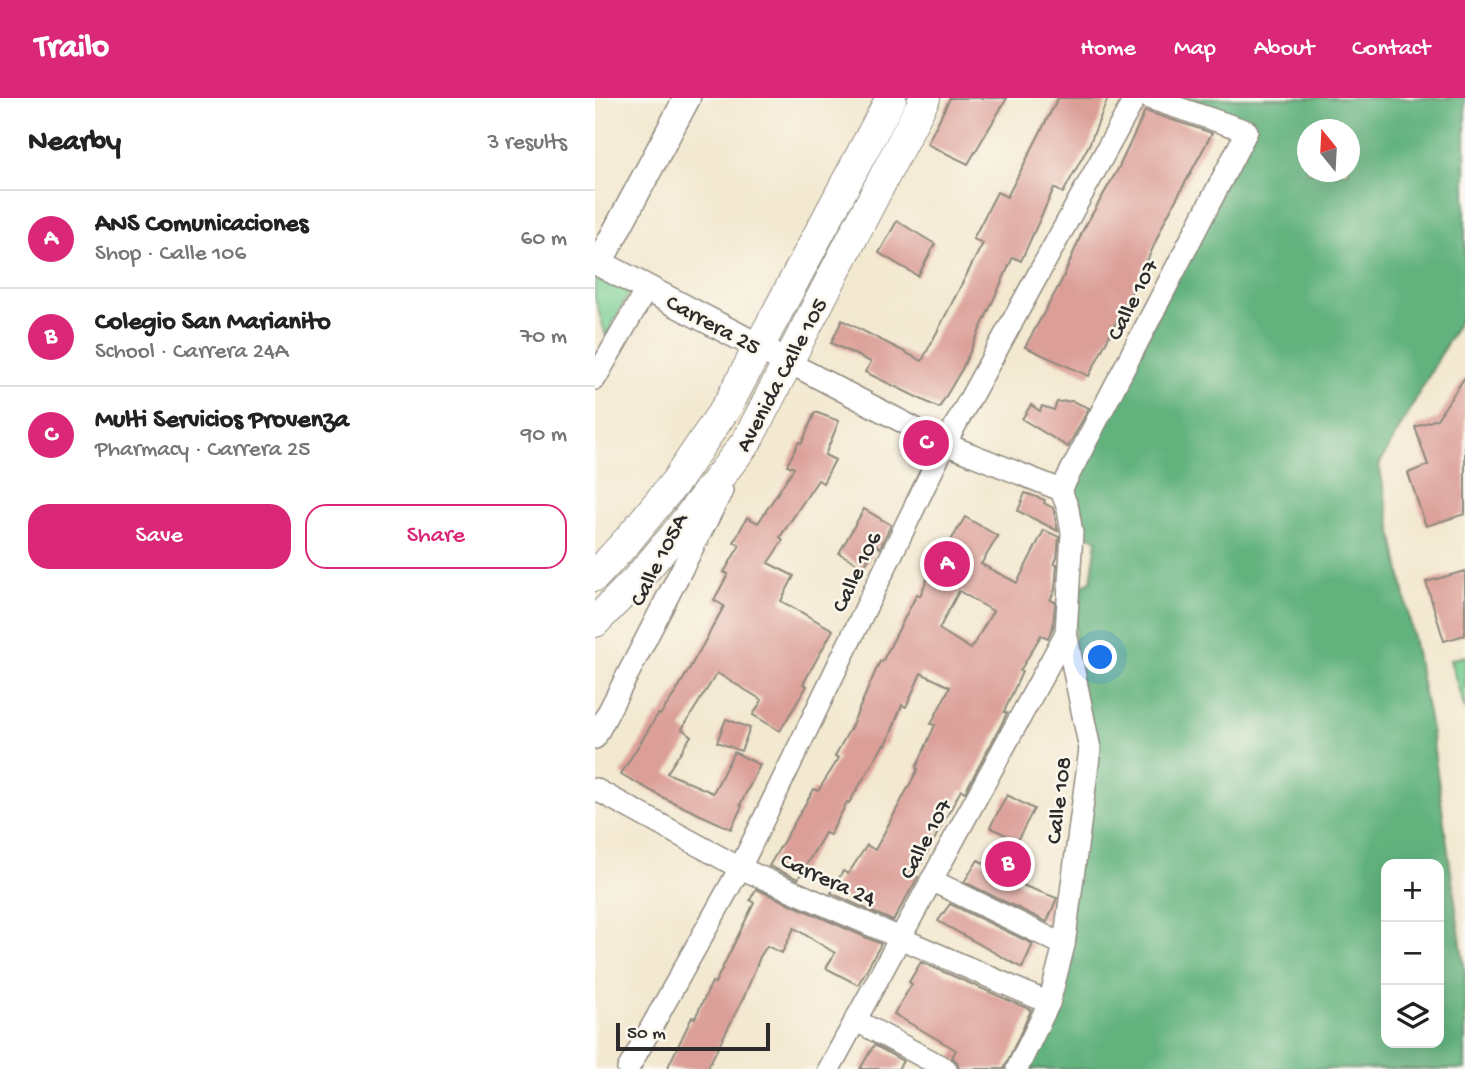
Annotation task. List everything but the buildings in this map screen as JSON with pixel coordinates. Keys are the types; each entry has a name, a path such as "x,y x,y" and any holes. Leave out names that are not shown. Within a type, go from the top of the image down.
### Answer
{"main road":[{"name":"Avenida Calle 105","path":"595,576 643,522 698,450 729,403 891,98"},
{"name":"Avenida Calle 105","path":"595,622 674,536 747,441 925,98"}],"street":[{"path":"597,262 687,98"},
{"name":"Calle 106","path":"628,1069 740,868 945,444 1135,98"},
{"name":"Calle 107","path":"1061,490 1247,131 1149,98"},
{"name":"Carrera 25","path":"597,262 945,444 1061,490"},
{"path":"597,367 647,288"},
{"name":"Calle 105A","path":"595,738 747,441"},
{"name":"Calle 108","path":"1017,1069 1049,1003 1064,945 1090,749 1066,633 1072,533 1061,490"},
{"name":"Calle 107","path":"829,1069 1066,633"},
{"name":"Carrera 24","path":"595,789 740,868 1049,1003"},
{"path":"931,880 1064,945"},
{"path":"855,1020 946,1069"}],"green space":[{"path":"1176,98 1465,98 1465,311 1379,465 1431,729 1465,973 1465,1069 1030,1069 1054,1008 1094,748 1074,645 1077,588 1091,581 1097,540 1079,530 1068,489 1253,128"},
{"path":"595,274 630,291 606,336 595,298"},
{"path":"1465,656 1465,710 1450,660"}],"place":[{"name":"Multi Servicios Provenza","path":"926,443"},
{"name":"ANS Comunicaciones","path":"947,564"},
{"name":"Colegio San Marianito","path":"1008,864"}]}
